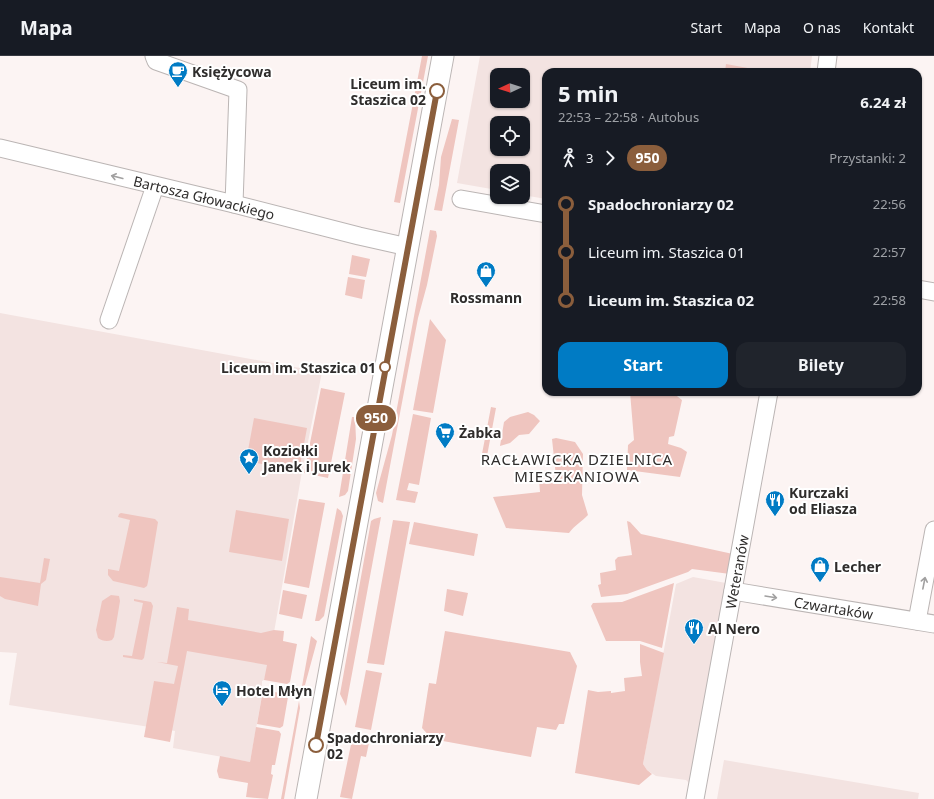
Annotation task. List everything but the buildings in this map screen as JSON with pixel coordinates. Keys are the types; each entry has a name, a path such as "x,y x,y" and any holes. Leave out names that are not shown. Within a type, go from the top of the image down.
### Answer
{"street":[{"path":"154,56 156,60 238,90 234,204"},
{"path":"306,799 443,56"},
{"path":"826,68 828,56"},
{"name":"Bartosza Głowackiego","path":"0,148 408,247"},
{"path":"109,320 155,186"},
{"path":"461,199 542,213"},
{"path":"922,290 934,292"},
{"name":"Weteranów","path":"695,799 768,396"},
{"path":"917,621 934,530"},
{"name":"Czwartaków","path":"733,591 934,624"}],"shaded area":[{"path":"422,56 428,56 400,203 394,202"},
{"path":"480,56 812,56 810,68 542,68 542,198 530,196 530,164 490,164 490,189 457,183"},
{"path":"726,64 748,68 726,68"},
{"path":"452,119 459,120 442,211 434,210 439,185 441,157"},
{"path":"430,230 436,231 437,236 427,285 418,318 383,503 378,501 376,493 392,435"},
{"path":"352,255 370,259 366,277 349,274"},
{"path":"348,277 365,280 362,299 345,295"},
{"path":"0,313 322,372 301,477 268,667 264,680 262,681 261,690 263,690 250,762 173,748 175,731 9,705 17,653 0,652"},
{"path":"430,319 446,340 433,413 413,410"},
{"path":"321,388 345,393 328,478 304,473"},
{"path":"630,396 677,396 682,400 674,436 669,437 668,444 681,448 687,452 680,477 627,470 628,445 634,440"},
{"path":"491,407 496,408 487,456 485,459 481,459"},
{"path":"528,412 540,421 529,434 519,435 510,443 500,446 504,422 510,417"},
{"path":"413,414 431,418 419,485 409,483 407,490 418,492 415,503 396,500"},
{"path":"352,417 355,417 356,439 348,491 345,495 339,497"},
{"path":"254,418 307,428 299,471 246,461"},
{"path":"556,438 575,442 583,454 582,495 588,515 569,533 506,528 493,497 540,492 539,479 556,477 552,439"},
{"path":"299,499 325,503 309,588 284,583"},
{"path":"337,508 341,511 343,516 324,616 319,621 315,621"},
{"path":"236,510 289,519 282,561 229,552"},
{"path":"121,513 155,519 158,522 148,582 147,586 144,588 113,581 108,575 108,569 119,571 130,520 118,517"},
{"path":"381,517 346,706 340,694 371,521"},
{"path":"393,520 410,522 384,665 367,663"},
{"path":"627,521 630,522 641,534 733,554 730,574 692,569 688,572 627,594 601,597 598,585 601,584 600,573 616,570 615,560 618,557 632,555"},
{"path":"414,522 478,534 474,556 409,544"},
{"path":"44,558 50,559 46,580 41,584 38,606 5,599 0,596 0,577 40,583"},
{"path":"693,577 726,583 690,784 686,780 656,776 647,770 643,764 676,584"},
{"path":"674,583 662,648 640,641 606,641 591,606 593,603 622,602"},
{"path":"447,589 468,593 463,616 444,611"},
{"path":"283,590 307,595 302,619 279,614"},
{"path":"111,595 119,596 120,601 114,637 112,640 105,641 98,638 96,630 102,601"},
{"path":"134,599 151,602 153,606 144,658 142,660 123,657 123,655 132,656 143,603 134,601"},
{"path":"177,607 189,609 188,620 261,633 274,630 284,631 283,641 297,644 290,682 287,684 264,680 267,665 187,651 170,742 144,737 154,681 174,684 178,666 157,662 167,663"},
{"path":"445,631 570,652 577,666 564,724 559,724 556,730 537,727 531,757 432,739 422,728 429,683 436,684"},
{"path":"311,636 317,641 305,685 302,686"},
{"path":"640,644 664,653 643,764 652,774 639,785 575,773 588,690 598,692 611,691 611,693 625,691 624,678 642,676"},
{"path":"366,670 382,673 371,730 355,727"},
{"path":"263,690 286,694 288,697 283,726 280,728 257,724"},
{"path":"299,701 300,708 284,799 281,799"},
{"path":"256,727 279,731 281,734 275,765 272,765 271,774 273,775 268,799 246,797 248,783 219,778 217,771 220,756 250,762"},
{"path":"353,735 370,738 366,757 361,756 352,799 340,797"},
{"path":"724,760 919,793 918,799 717,799"}],"bus line":[{"name":"950","path":"316,745 437,91"}],"place":[{"name":"Księżycowa","path":"178,88"},
{"name":"Liceum im. Staszica 02","path":"437,91"},
{"name":"Rossmann","path":"486,288"},
{"name":"Liceum im. Staszica 01","path":"385,367"},
{"name":"Żabka","path":"445,449"},
{"name":"Koziołki Janek i Jurek","path":"249,475"},
{"name":"Kurczaki od Eliasza","path":"775,517"},
{"name":"Lecher","path":"820,583"},
{"name":"Al Nero","path":"694,645"},
{"name":"Hotel Młyn","path":"222,707"},
{"name":"Spadochroniarzy 02","path":"316,745"}],"district":[{"name":"RACŁAWICKA DZIELNICA MIESZKANIOWA","path":"577,468"}]}
